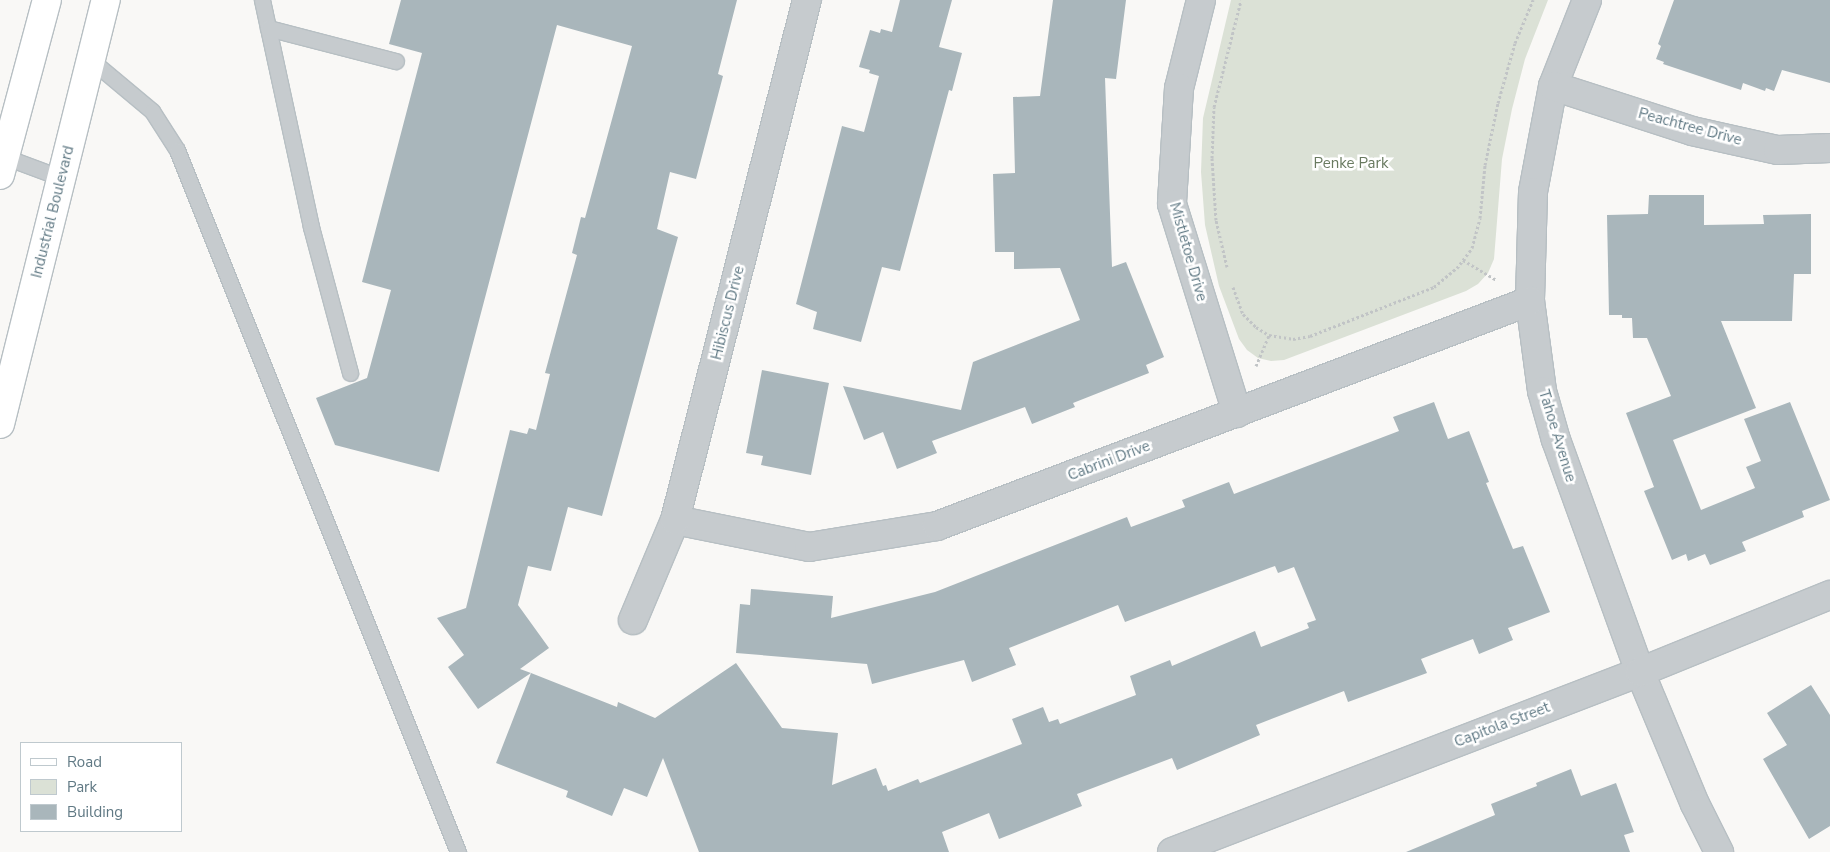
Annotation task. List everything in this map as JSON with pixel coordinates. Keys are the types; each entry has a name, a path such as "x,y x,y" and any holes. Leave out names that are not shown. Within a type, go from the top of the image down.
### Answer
{"main road":[{"path":"2,162 47,0"},
{"name":"Industrial Boulevard","path":"0,424 106,0"}],"street":[{"name":"Hibiscus Drive","path":"633,620 675,520 808,0"},
{"name":"Mistletoe Drive","path":"1202,0 1179,88 1172,204 1236,413"},
{"name":"Tahoe Avenue","path":"1587,0 1553,86 1532,192 1530,301 1542,391 1556,440 1640,672 1695,804 1719,852"},
{"name":"Peachtree Drive","path":"1553,86 1692,131 1778,150 1830,148"},
{"name":"Cabrini Drive","path":"675,520 809,547 937,526 1530,301"},
{"name":"Capitola Street","path":"1189,849 1640,672 1830,595"}],"lane":[{"path":"262,0 311,227 350,373"},
{"path":"268,28 396,61"},
{"path":"91,60 152,111 176,150 458,852"},
{"path":"2,162 62,178"}],"path":[{"path":"1229,277 1216,220 1212,141 1214,107 1241,0"},
{"path":"1233,286 1244,314 1256,327 1269,335 1293,339 1310,336 1434,287 1457,268 1472,248 1480,218 1485,165 1498,103 1515,43 1533,0"}],"green space":[{"name":"Penke Park","path":"1231,0 1548,0 1525,59 1512,109 1502,159 1494,259 1488,273 1478,284 1466,291 1284,360 1271,361 1258,358 1247,350 1239,339 1219,286 1205,225 1201,172 1203,118"}],"building":[{"path":"401,0 737,0 718,74 723,76 696,179 670,172 657,229 678,237 602,516 568,507 551,571 528,566 518,605 549,648 520,669 531,673 478,709 448,667 464,655 437,618 466,608 510,430 527,434 529,428 536,430 550,374 545,373 577,255 572,253 581,217 585,218 632,46 557,25 439,472 335,445 316,398 367,378 391,290 362,282 422,53 389,44"},
{"path":"900,0 952,0 939,47 962,53 952,91 949,90 900,271 882,267 861,342 813,329 817,312 796,304 842,126 864,132 879,76 869,73 870,70 859,67 870,30 880,33 881,29 892,32"},
{"path":"1053,0 1126,0 1116,79 1105,78 1112,267 1126,262 1164,357 1146,365 1149,373 1073,403 1075,407 1032,424 1025,407 932,441 937,453 897,469 883,432 864,440 843,386 961,410 973,362 1080,320 1060,268 1014,269 1014,252 995,252 993,174 1015,173 1013,97 1040,96"},
{"path":"1674,0 1830,0 1830,83 1782,70 1774,91 1766,88 1765,91 1743,83 1741,90 1663,64 1664,62 1656,59 1661,46 1658,44"},
{"path":"1649,195 1704,195 1704,225 1764,224 1763,215 1811,214 1811,274 1794,274 1792,321 1721,321 1756,408 1673,440 1701,510 1755,488 1746,467 1761,461 1744,419 1790,402 1830,500 1802,511 1804,517 1742,542 1746,551 1710,565 1705,554 1688,561 1686,554 1672,560 1644,491 1654,487 1626,413 1671,396 1647,338 1633,338 1632,318 1622,318 1622,315 1609,315 1607,215 1648,214"},
{"path":"762,370 829,383 811,475 761,465 763,456 746,453"},
{"path":"1434,402 1448,439 1469,431 1489,482 1486,483 1513,549 1523,546 1550,612 1508,628 1513,640 1479,654 1473,639 1421,659 1427,673 1348,702 1344,691 1256,725 1260,735 1177,770 1172,758 1077,794 1082,806 999,839 989,813 942,832 949,852 699,852 663,758 647,797 624,788 612,816 566,797 568,791 496,763 531,673 617,707 618,702 655,718 736,663 782,728 838,733 832,785 876,768 883,786 886,785 888,791 918,779 920,783 1022,744 1012,719 1043,707 1049,722 1058,719 1060,724 1136,695 1130,676 1170,660 1172,666 1255,631 1261,647 1309,628 1307,623 1316,620 1294,567 1278,573 1275,566 1125,622 1118,605 1009,648 1016,665 972,682 964,660 872,684 867,664 736,653 740,604 750,605 751,589 833,596 831,618 935,592 1127,517 1131,527 1185,507 1182,500 1229,482 1234,494 1399,431 1393,417"},
{"path":"1811,685 1830,715 1830,826 1809,839 1763,759 1787,745 1767,713"},
{"path":"1571,769 1581,796 1616,783 1634,832 1624,835 1630,852 1406,852 1495,815 1491,804 1537,786 1536,783"}]}
